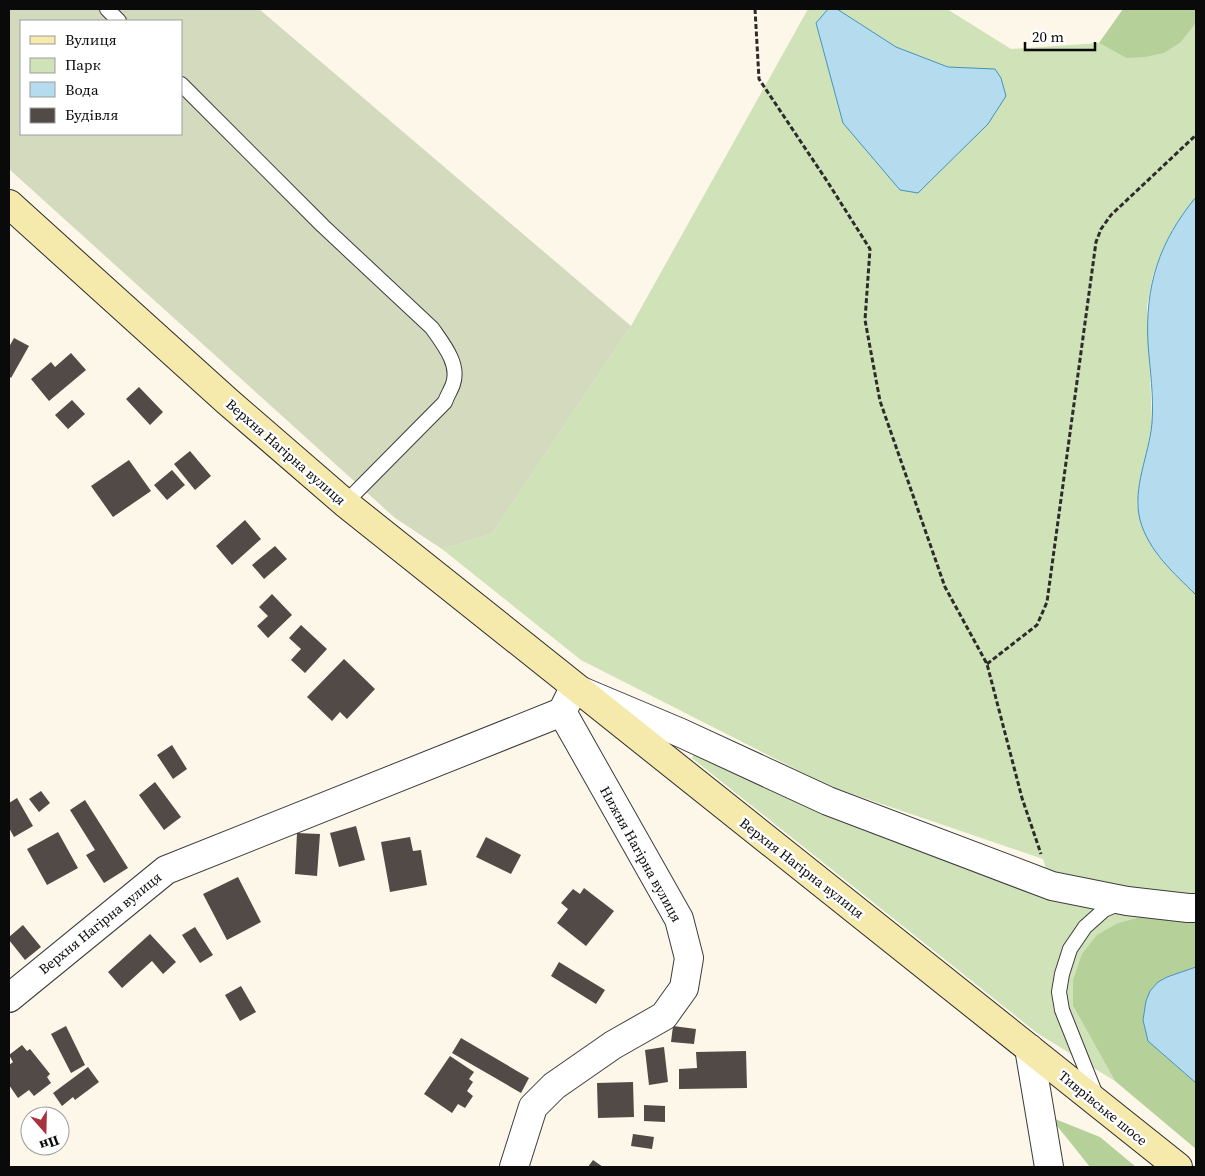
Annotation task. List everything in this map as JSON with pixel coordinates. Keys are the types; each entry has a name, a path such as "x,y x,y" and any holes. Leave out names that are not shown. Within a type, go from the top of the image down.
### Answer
{"main road":[{"name":"Верхня Нагірна вулиця","path":"9,204 227,401 345,503 574,688 1029,1048"},
{"name":"Тиврівське шосе","path":"1029,1048 1178,1167"}],"street":[{"path":"562,712 574,688 681,733 828,801 1052,886 1126,901 1196,908"},
{"name":"Верхня Нагірна вулиця","path":"9,998 166,870 562,712"},
{"name":"Нижня Нагірна вулиця","path":"514,1167 533,1107 554,1086 613,1045 664,1016 684,988 689,958 679,919 562,712"},
{"path":"1029,1048 1049,1167"}],"lane":[{"path":"107,9 118,20"},
{"path":"182,85 323,226 432,328 444,344 454,365 454,383 445,402 345,503"},
{"path":"1100,1105 1062,1010 1059,992 1062,974 1070,949 1085,927 1104,910 1126,901"}],"path":[{"path":"755,9 759,79 870,249 865,320 880,401 945,587 986,664 1022,798 1052,886"},
{"path":"986,664 1037,625 1047,602 1096,242 1101,229 1111,215 1196,135"}],"green space":[{"path":"9,9 259,9 631,326 492,534 442,549 395,518 9,169"},
{"path":"808,9 828,9 816,24 843,123 995,69 949,67 896,47 837,9 947,9 1011,49 1099,43 1126,58 1181,42 1196,23 1196,197 1173,229 1162,251 1153,275 1147,306 1152,423 1137,505 1147,538 1174,573 1196,595 1196,908 1140,917 1118,923 1073,1006 1115,1081 1037,1033 692,758 696,750 1051,885 1043,859 829,786 581,660 442,549 492,534 631,326"},
{"path":"1123,9 1196,9 1196,23 1181,42 1164,53 1126,58 1099,43"},
{"path":"1188,908 1196,908 1196,967 1158,982 1150,991 1146,1001 1143,1020 1148,1041 1196,1083 1196,1149 1115,1081 1073,1006 1073,980 1082,954 1097,935 1118,923"},
{"path":"1050,1117 1100,1137 1136,1167 1090,1167"}],"water":[{"path":"828,9 837,9 896,47 948,67 995,69 1001,78 1006,96 988,124 918,193 900,190 843,123 816,23"},
{"path":"1196,197 1196,595 1163,561 1149,542 1140,520 1138,496 1152,423 1148,323 1152,283 1157,265 1172,231"},
{"path":"1196,967 1196,1083 1148,1041 1143,1020 1146,1001 1150,991 1158,982"}],"building":[{"path":"14,338 29,346 11,378 9,376 9,347"},
{"path":"71,353 86,370 49,401 31,379 51,362 55,367"},
{"path":"139,387 163,412 150,425 126,399"},
{"path":"72,400 85,414 68,429 55,415"},
{"path":"190,451 211,476 195,490 174,464"},
{"path":"129,460 151,491 113,517 91,486"},
{"path":"172,470 185,485 167,500 154,485"},
{"path":"245,520 261,539 232,565 216,546"},
{"path":"275,546 287,559 264,579 252,565"},
{"path":"272,594 292,615 268,638 257,626 268,616 259,607"},
{"path":"301,625 327,649 305,673 291,660 301,649 289,638"},
{"path":"344,659 375,689 347,719 340,712 332,721 307,697"},
{"path":"172,745 187,769 173,779 157,755"},
{"path":"155,782 181,817 164,830 139,795"},
{"path":"41,791 50,803 39,812 29,799"},
{"path":"17,798 33,826 14,837 9,828 9,803"},
{"path":"85,800 128,868 104,883 86,855 95,850 70,810"},
{"path":"356,826 365,860 339,867 330,833"},
{"path":"58,832 78,868 47,885 27,849"},
{"path":"297,833 320,834 317,876 295,874"},
{"path":"410,837 413,851 421,850 427,885 390,892 381,842"},
{"path":"486,837 521,855 511,874 476,857"},
{"path":"238,877 261,922 227,940 203,894"},
{"path":"584,888 614,911 586,946 557,923 568,909 561,903 573,889 580,894"},
{"path":"23,925 41,947 25,960 9,940 9,937"},
{"path":"195,927 213,955 200,963 182,935"},
{"path":"150,934 176,962 163,974 152,961 122,988 108,972"},
{"path":"559,962 605,990 596,1004 551,976"},
{"path":"241,986 256,1012 240,1021 225,995"},
{"path":"66,1026 85,1065 71,1073 51,1034"},
{"path":"673,1026 696,1029 694,1044 671,1042"},
{"path":"461,1038 529,1078 521,1093 452,1053"},
{"path":"22,1045 27,1051 30,1049 50,1074 47,1077 51,1083 34,1096 29,1090 18,1098 9,1085 9,1065 13,1062 9,1055"},
{"path":"664,1047 668,1082 649,1085 645,1050"},
{"path":"746,1051 747,1088 679,1089 679,1069 697,1068 696,1052"},
{"path":"450,1056 474,1072 469,1079 473,1082 467,1091 473,1096 465,1108 458,1104 452,1113 424,1094"},
{"path":"88,1067 99,1082 75,1100 73,1097 62,1106 53,1093"},
{"path":"633,1082 634,1117 598,1118 597,1083"},
{"path":"644,1105 665,1106 665,1122 644,1121"},
{"path":"633,1134 654,1137 652,1149 631,1146"},
{"path":"593,1160 603,1167 588,1167"}]}
